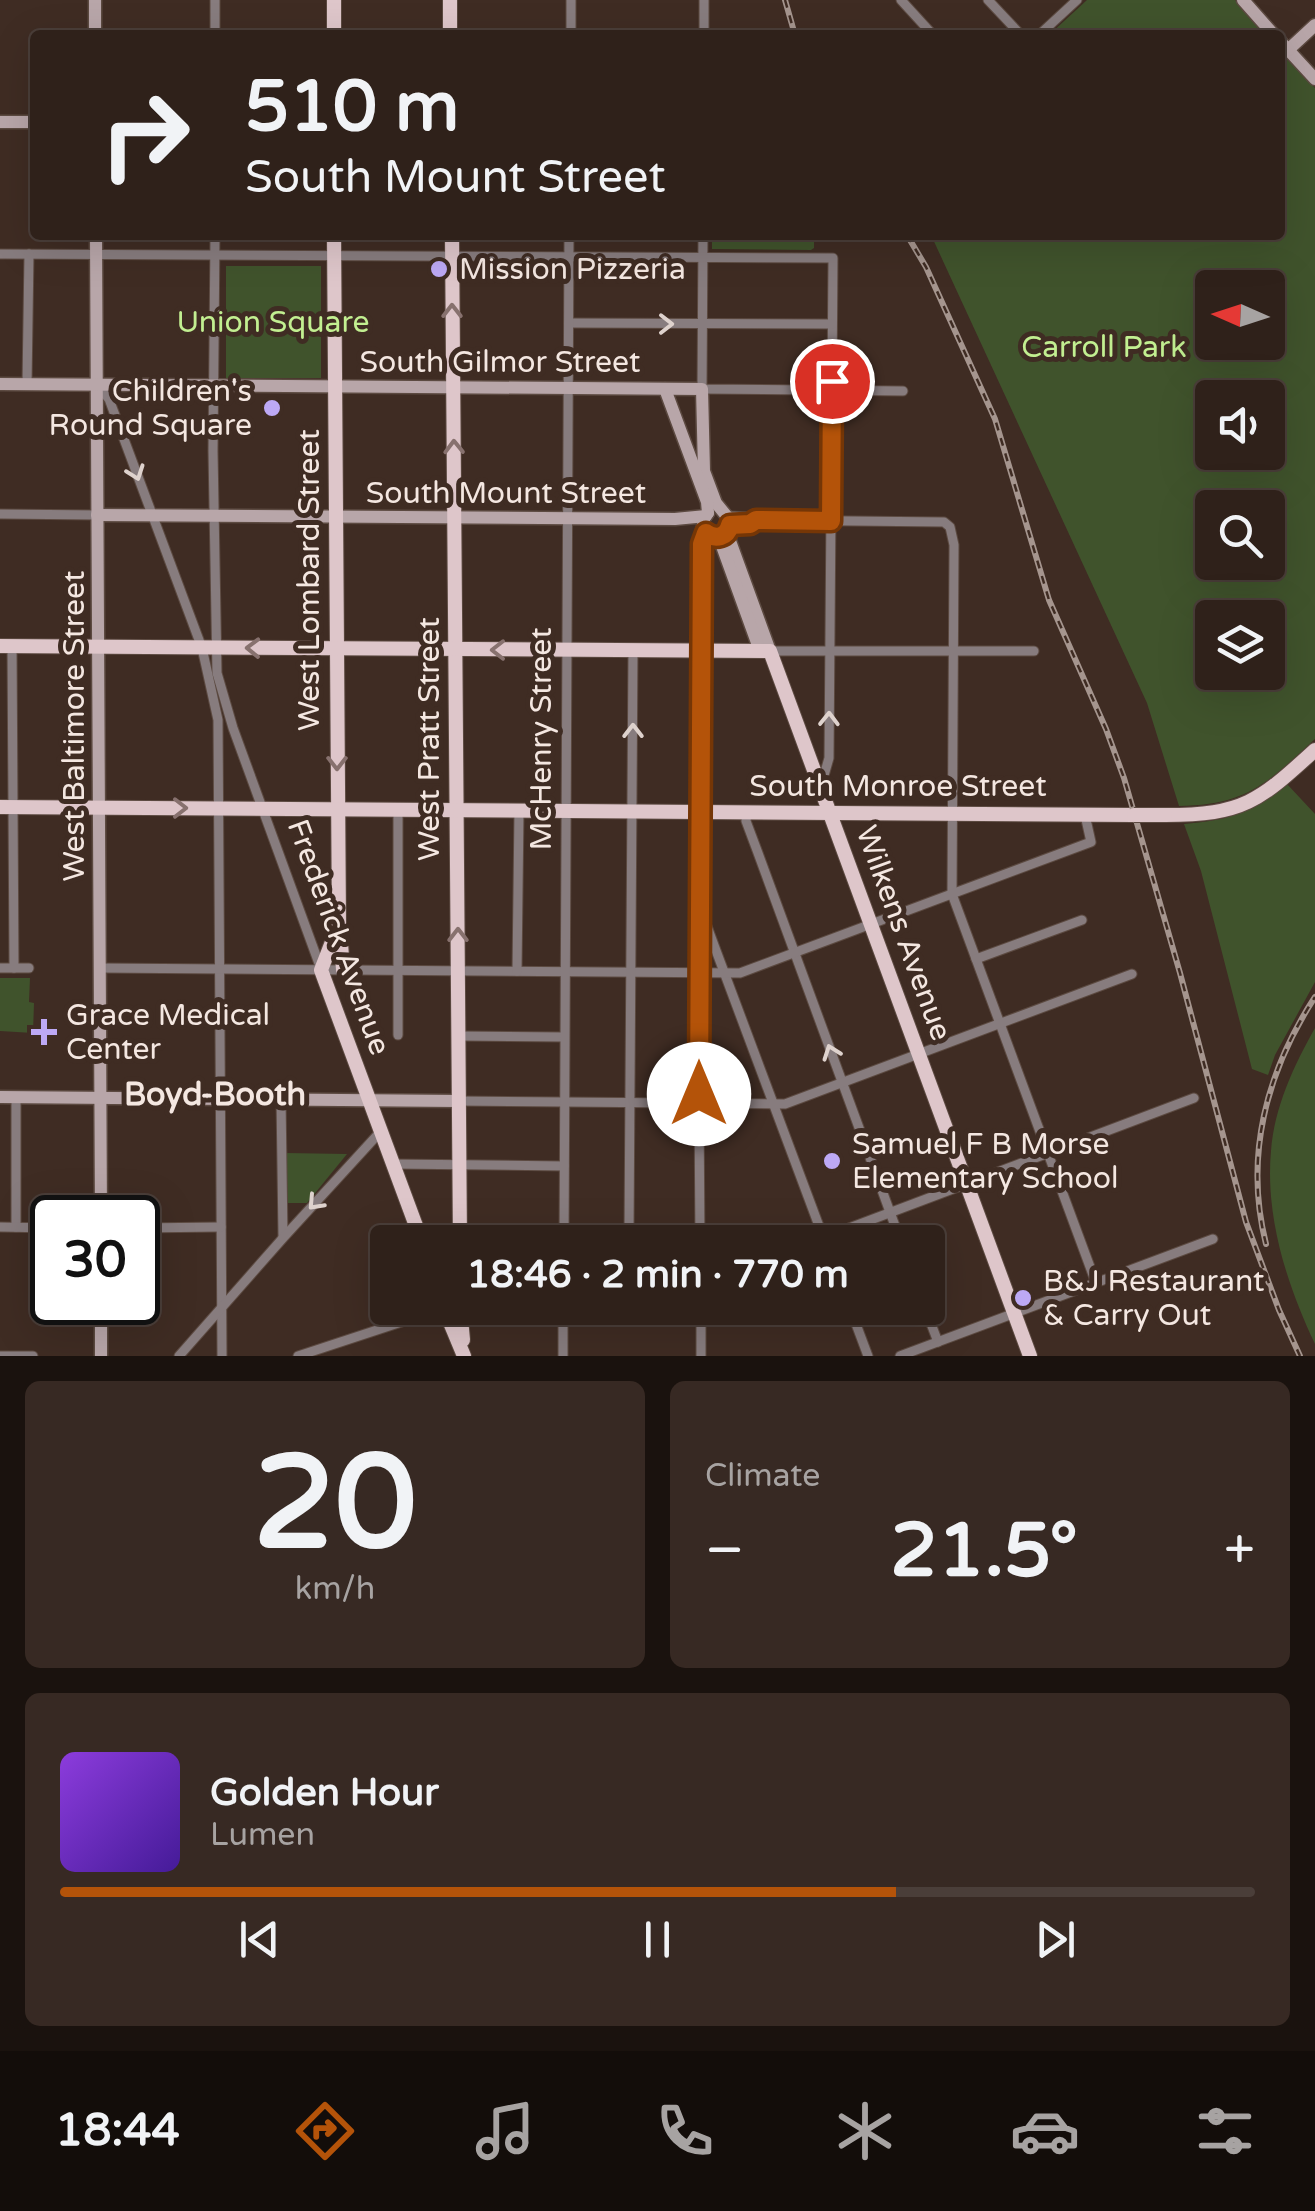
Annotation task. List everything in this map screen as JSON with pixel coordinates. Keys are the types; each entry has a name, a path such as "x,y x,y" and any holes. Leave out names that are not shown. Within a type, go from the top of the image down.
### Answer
{"main road":[{"path":"334,0 334,30"},
{"path":"450,0 450,30"},
{"name":"West Lombard Street","path":"334,240 342,970"},
{"name":"West Pratt Street","path":"452,240 460,1225"},
{"path":"6,646 765,651"},
{"name":"Wilkens Avenue","path":"765,651 821,787 826,814"},
{"name":"Wilkens Avenue","path":"765,651 1010,1315 1030,1356"},
{"name":"South Monroe Street","path":"6,807 1184,815 1220,812 1250,802 1270,790 1315,750"},
{"name":"West Lombard Street","path":"321,970 339,924"},
{"name":"Frederick Avenue","path":"321,970 416,1225"},
{"name":"Wilkens Avenue","path":"1010,1315 1020,1356"},
{"path":"451,1325 465,1356"},
{"path":"462,1325 465,1356"}],"street":[{"path":"95,0 95,30"},
{"path":"215,0 215,30"},
{"path":"571,0 571,30"},
{"path":"704,0 704,30"},
{"path":"901,0 928,30"},
{"path":"988,0 1016,30"},
{"path":"1243,0 1270,30"},
{"path":"1044,30 1075,1"},
{"path":"1285,45 1315,25"},
{"path":"1285,47 1315,79"},
{"path":"0,122 30,122"},
{"name":"West Baltimore Street","path":"96,240 101,1195"},
{"path":"215,240 216,623 209,648 218,720 222,1356"},
{"name":"McHenry Street","path":"564,1225 569,240"},
{"path":"702,240 702,389"},
{"path":"0,254 833,258 829,758 821,787"},
{"path":"27,384 29,254"},
{"path":"568,323 832,324"},
{"name":"South Gilmor Street","path":"0,384 903,391"},
{"name":"Frederick Avenue","path":"97,385 109,399 193,624 209,648 321,970"},
{"name":"Wilkens Avenue","path":"664,389 707,502 730,541 765,651"},
{"name":"Wilkens Avenue","path":"702,389 702,455 716,503 717,523"},
{"path":"0,514 97,516"},
{"name":"South Mount Street","path":"97,516 675,519 750,524 756,520 944,522 950,528 954,546 954,652"},
{"path":"700,1225 701,550 717,523"},
{"path":"193,624 203,630 216,623"},
{"path":"6,646 12,709 6,807 14,968"},
{"path":"629,1225 633,650"},
{"path":"765,651 1034,651"},
{"path":"954,652 952,894 1096,1283"},
{"path":"398,810 398,1035"},
{"path":"518,971 519,811"},
{"path":"747,813 746,821 895,1225"},
{"path":"100,968 740,973 1091,842 1088,815"},
{"path":"699,906 819,1225"},
{"path":"976,959 1082,920"},
{"path":"0,968 28,968"},
{"path":"0,1098 785,1104 1132,974"},
{"path":"458,1036 564,1037"},
{"path":"16,1098 16,1227"},
{"path":"858,1225 1194,1098"},
{"path":"281,1099 283,1238"},
{"path":"179,1356 381,1132"},
{"path":"394,1164 564,1166"},
{"path":"0,1227 30,1227"},
{"path":"160,1228 222,1227"},
{"path":"900,1356 1214,1240"},
{"path":"101,1325 101,1356"},
{"path":"298,1356 392,1325"},
{"path":"563,1356 564,1325"},
{"path":"701,1325 701,1356"},
{"path":"856,1325 868,1356"},
{"path":"932,1325 938,1342"},
{"path":"222,1335 232,1356"},
{"path":"0,1356 32,1356"}],"green space":[{"path":"1087,0 1235,0 1262,30 1054,30"},
{"name":"Carroll Park","path":"1285,55 1315,88 1315,739 1255,789 1223,801 1179,806 1147,703 933,240 1285,240"},
{"path":"712,240 814,240 811,250 712,249"},
{"name":"Union Square","path":"226,266 321,266 321,378 226,378"},
{"path":"1287,784 1315,814 1315,982 1268,1075 1252,1069 1201,871 1184,824 1239,813"},
{"path":"0,978 30,978 33,1033 0,1031"},
{"path":"1315,1028 1315,1344 1280,1250 1270,1176 1273,1135 1281,1103"},
{"path":"285,1153 347,1154 307,1203 285,1203"}],"railway":[{"path":"785,0 794,30"},
{"path":"910,240 995,419 1049,600 1124,778 1246,1222 1300,1356"},
{"path":"1266,1244 1257,1179 1264,1116 1284,1055 1315,997"}],"place":[{"name":"Mission Pizzeria","path":"439,269"},
{"name":"Children's Round Square","path":"272,408"},
{"name":"Grace Medical Center","path":"44,1032"},
{"name":"Samuel F B Morse Elementary School","path":"832,1161"},
{"name":"B&J Restaurant & Carry Out","path":"1023,1298"}],"district":[{"name":"Boyd-Booth","path":"215,1094"}],"route":[{"path":"699,1094 702,544 706,533 720,537 730,525 756,520 831,521 832,381"}]}
